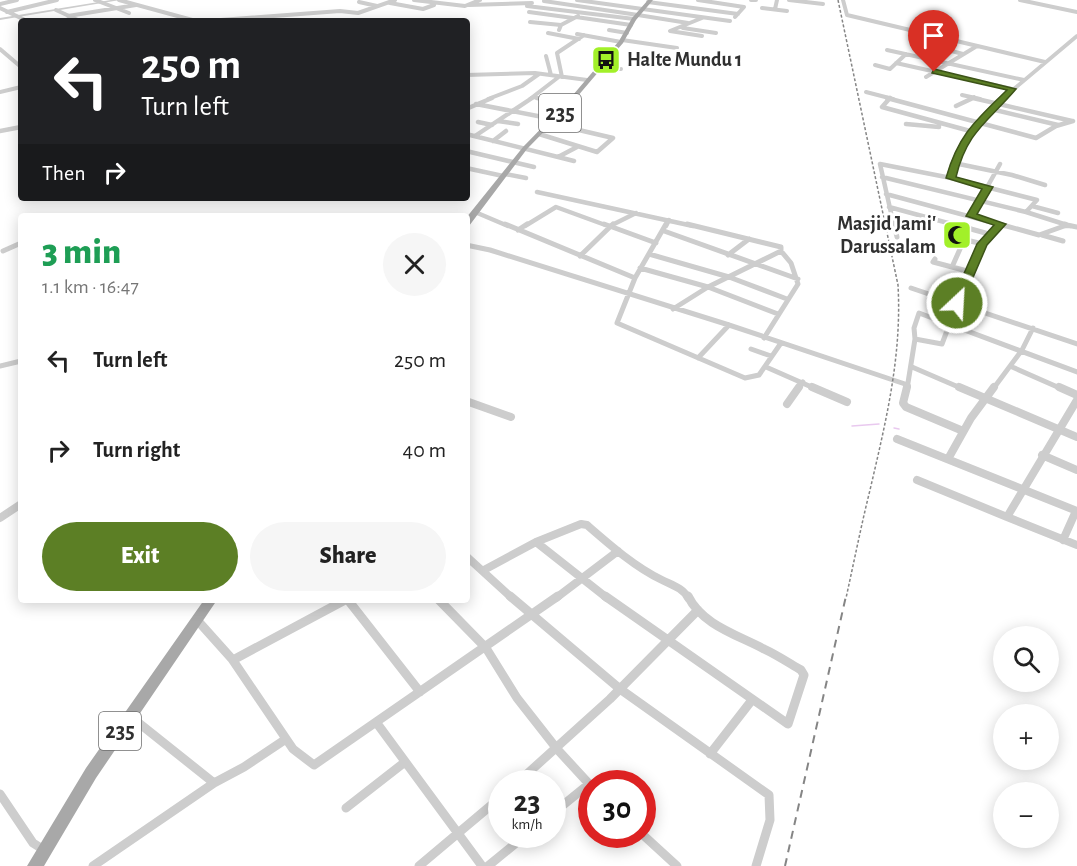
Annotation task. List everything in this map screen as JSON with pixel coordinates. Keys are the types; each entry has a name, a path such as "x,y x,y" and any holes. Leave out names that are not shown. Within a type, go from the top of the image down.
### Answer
{"main road":[{"name":"235","path":"470,219 525,148 569,103 621,41 650,1"},
{"name":"235","path":"35,866 91,773 209,603"}],"street":[{"path":"0,6 17,0 30,6"},
{"path":"8,12 57,0"},
{"path":"95,0 129,13"},
{"path":"0,19 118,0 184,18"},
{"path":"378,0 423,9 437,4"},
{"path":"247,18 339,11 357,14 395,0"},
{"path":"416,0 437,4 527,5 691,24"},
{"path":"469,5 480,0"},
{"path":"562,10 575,0 624,6 637,17"},
{"path":"624,6 631,0"},
{"path":"529,12 574,18 702,18 729,23 744,7 698,0"},
{"path":"775,9 777,0"},
{"path":"843,0 846,14 1045,62"},
{"path":"1020,0 1077,12"},
{"path":"527,5 545,1 637,17"},
{"path":"650,1 738,14"},
{"path":"359,2 380,6"},
{"path":"530,21 561,25 583,13 596,2"},
{"path":"790,2 823,4"},
{"path":"68,16 141,5"},
{"path":"374,8 402,5"},
{"path":"527,5 529,27"},
{"path":"0,6 20,18"},
{"path":"762,8 787,11"},
{"path":"56,10 73,18"},
{"path":"702,18 670,31 702,36"},
{"path":"559,30 561,25"},
{"path":"679,28 716,33"},
{"path":"609,30 627,33"},
{"path":"548,33 578,37"},
{"path":"561,76 556,54 559,49 584,35 677,48"},
{"path":"951,178 954,163 970,131 1012,89 1077,36"},
{"path":"921,43 963,54"},
{"path":"1068,43 1077,45"},
{"path":"926,77 977,46"},
{"path":"937,52 941,48"},
{"path":"0,49 18,64"},
{"path":"887,50 1024,80"},
{"path":"875,65 890,69 906,54"},
{"path":"546,56 551,75"},
{"path":"896,63 1012,89"},
{"path":"597,68 621,69"},
{"path":"470,75 539,74 587,80"},
{"path":"470,107 507,94 539,74"},
{"path":"475,136 514,111 561,76"},
{"path":"970,86 977,81"},
{"path":"0,92 18,88"},
{"path":"866,92 1036,138 1058,125 1075,121"},
{"path":"962,95 1075,121"},
{"path":"533,97 569,103"},
{"path":"890,98 882,107 921,118 941,128"},
{"path":"956,105 974,98"},
{"path":"890,109 904,101"},
{"path":"475,104 514,111 608,135 612,138 597,152 539,134"},
{"path":"902,113 916,104"},
{"path":"921,118 932,109"},
{"path":"991,109 1058,125"},
{"path":"1023,123 1024,117"},
{"path":"498,121 518,124"},
{"path":"478,122 492,124"},
{"path":"906,124 970,131"},
{"path":"0,131 18,128"},
{"path":"493,141 506,131"},
{"path":"470,135 574,161"},
{"path":"558,157 577,147"},
{"path":"470,152 534,167"},
{"path":"954,163 997,171 1045,185"},
{"path":"897,237 880,164 951,178 1037,200 1032,206 1022,211"},
{"path":"971,216 1000,164"},
{"path":"470,169 526,178"},
{"path":"882,177 1022,211 1077,227"},
{"path":"537,192 778,245 792,263 798,279 797,288 787,298 764,338"},
{"path":"886,194 1063,241"},
{"path":"1050,211 1055,205"},
{"path":"1032,206 1058,213"},
{"path":"518,230 555,207 656,243"},
{"path":"890,207 989,234"},
{"path":"475,212 635,278"},
{"path":"580,256 608,227 636,213"},
{"path":"669,220 635,278 617,320 619,324 746,378 758,376 781,343"},
{"path":"915,339 941,345 983,244 989,234 1001,224"},
{"path":"1040,235 1066,225"},
{"path":"952,267 964,240 962,238 966,228"},
{"path":"664,231 798,279"},
{"path":"728,255 748,239"},
{"path":"964,240 983,244"},
{"path":"1,251 18,244"},
{"path":"470,246 490,250 729,325 908,385"},
{"path":"673,309 708,287 781,251"},
{"path":"649,254 729,277 787,298"},
{"path":"935,259 933,262 971,272"},
{"path":"640,268 708,287 778,314"},
{"path":"911,288 1077,344"},
{"path":"963,431 904,405 912,367 918,314 950,322 1077,372"},
{"path":"698,358 729,325"},
{"path":"948,459 963,431 1022,350 1033,328"},
{"path":"751,349 771,356"},
{"path":"0,374 2,366 18,362"},
{"path":"1010,366 1077,394"},
{"path":"765,367 847,402"},
{"path":"912,367 1077,437"},
{"path":"787,404 803,382"},
{"path":"1007,517 1021,489 1077,400"},
{"path":"470,402 511,417"},
{"path":"1070,410 1077,414"},
{"path":"897,439 1077,511 1063,540"},
{"path":"1042,455 1077,470"},
{"path":"917,480 1077,545"},
{"path":"0,518 18,506"},
{"path":"484,570 536,542 584,524 658,578 685,591 691,603 698,610 731,635 763,648 803,673 788,724 668,643 581,580 536,542"},
{"path":"198,621 233,660 286,739 308,763 314,765 532,616 618,551"},
{"path":"470,561 484,570 532,616 620,689 769,795 772,799 769,820 756,866"},
{"path":"233,660 340,603"},
{"path":"348,603 420,692"},
{"path":"442,603 486,648 517,698 578,772"},
{"path":"532,770 668,643 698,610"},
{"path":"710,754 752,700"},
{"path":"130,716 214,783"},
{"path":"376,722 482,866"},
{"path":"93,866 214,783 244,767 286,739"},
{"path":"346,808 405,762"},
{"path":"0,794 33,843 45,851"},
{"path":"566,803 578,794"},
{"path":"420,866 488,808"},
{"path":"656,847 677,866"},
{"path":"488,866 510,848"}],"waterway":[{"path":"852,426 879,424"},
{"path":"894,428 899,429"}],"railway":[{"path":"838,0 898,285 899,311 895,363 887,414 846,598"},
{"path":"785,866 846,596"}],"place":[{"name":"Halte Mundu 1","path":"606,60"},
{"name":"Masjid Jami' Darussalam","path":"957,235"}],"route":[{"path":"934,72 1012,89 970,131 954,163 951,178 988,187 971,216 1001,224 989,234 983,244 957,303"}]}
